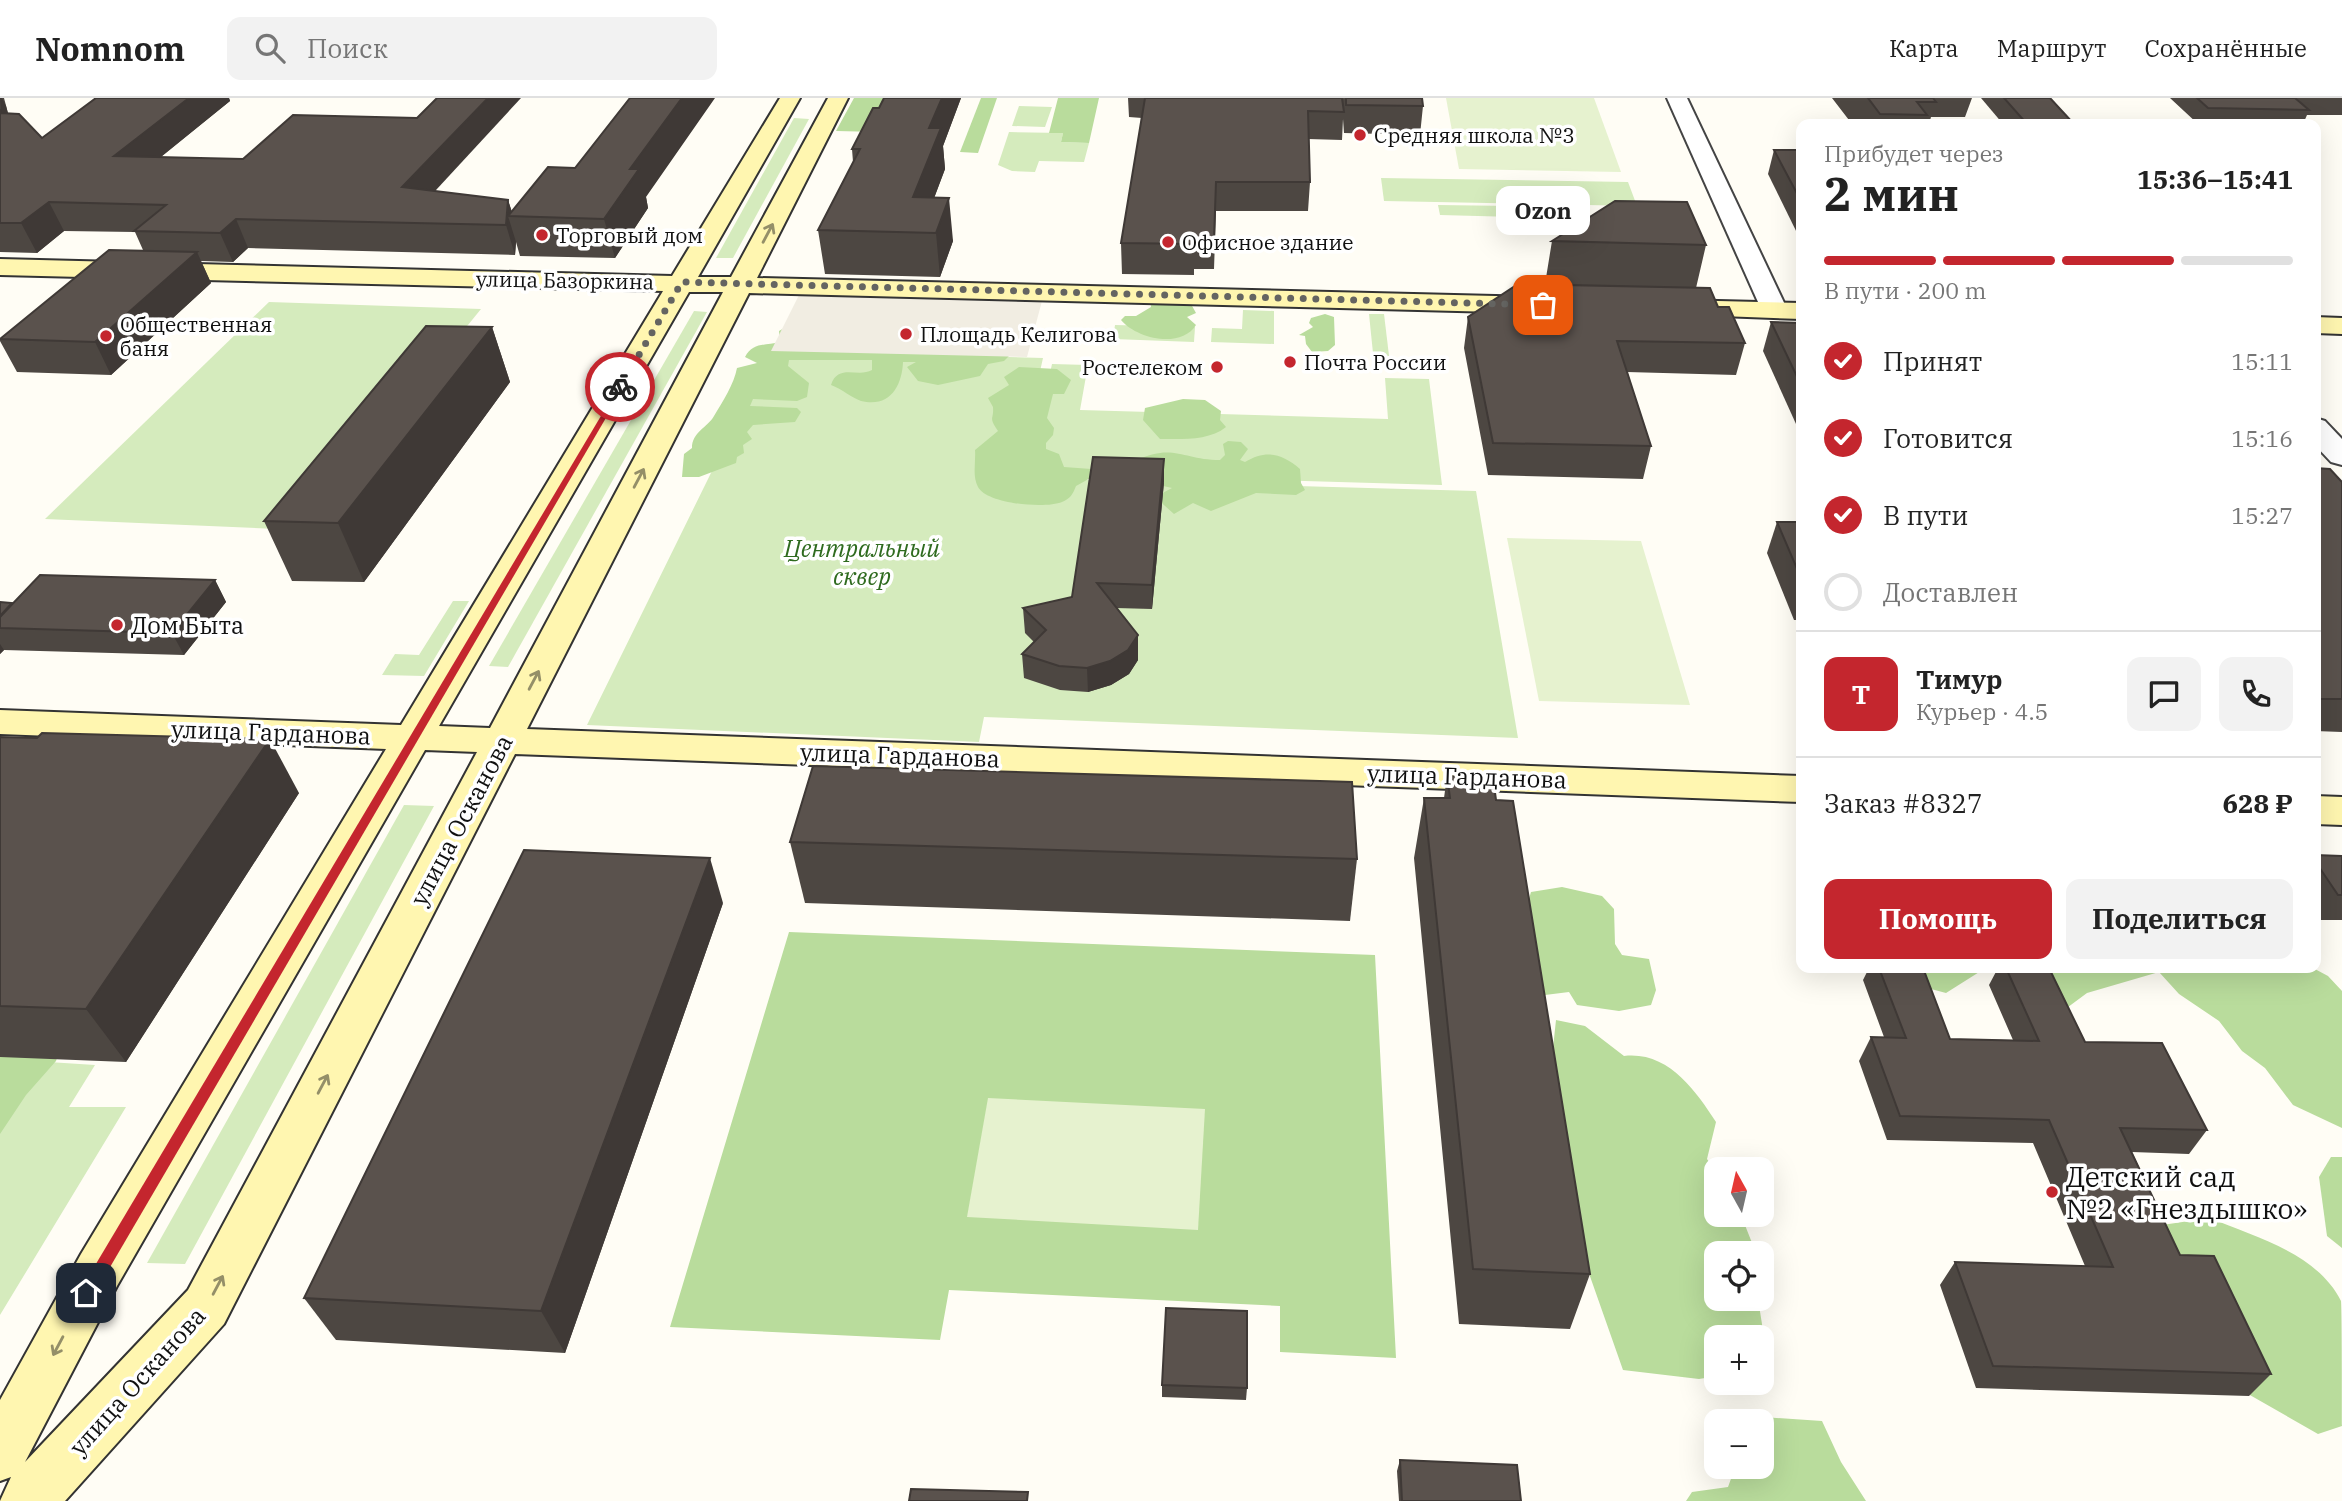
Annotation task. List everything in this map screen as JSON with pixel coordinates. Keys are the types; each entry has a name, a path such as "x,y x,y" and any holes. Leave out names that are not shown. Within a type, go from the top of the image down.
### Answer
{"street":[{"path":"0,1454 99,1270 790,98"},
{"name":"улица Осканова","path":"27,1501 206,1307 838,98"},
{"path":"1677,98 1775,311"},
{"name":"улица Базоркина","path":"0,267 1571,305"},
{"path":"1652,307 1796,311"},
{"path":"2321,325 2342,326"},
{"path":"2321,433 2342,456"},
{"name":"улица Гарданова","path":"0,722 1796,789"},
{"path":"2321,810 2342,811"}],"green space":[{"path":"854,98 896,98 879,132 836,131"},
{"path":"981,98 997,98 978,153 960,152"},
{"path":"1058,98 1099,98 1089,143 1061,142 1063,133 1049,133"},
{"path":"1446,98 1594,98 1621,172 1459,169"},
{"path":"1019,106 1052,107 1045,127 1012,126"},
{"path":"794,118 809,119 733,258 716,258"},
{"path":"1009,132 1063,133 1061,142 1089,143 1084,162 1039,161 1035,172 1012,171 998,165"},
{"path":"1381,178 1628,182 1637,206 1384,201"},
{"path":"1438,205 1512,206 1515,217 1440,215"},
{"path":"1150,299 1191,304 1196,313 1187,317 1196,325 1180,337 1159,339 1137,332 1121,320 1125,316 1136,316 1151,307"},
{"path":"269,302 481,309 301,530 45,519"},
{"path":"1243,310 1274,311 1274,344 1211,342 1212,328 1242,329"},
{"path":"694,311 707,312 508,667 489,666"},
{"path":"1325,314 1334,317 1335,345 1328,351 1312,352 1306,344 1305,336 1299,335 1313,327 1309,323 1311,318"},
{"path":"1369,314 1384,314 1390,364 1374,363"},
{"path":"791,324 1012,353 1004,361 988,364 980,376 938,385 918,381 907,367 916,362 903,362 897,387 887,398 871,402 858,400 831,385 838,374 872,370 872,360 789,360 788,366 809,383 807,397 797,401 753,399 750,406 797,408 801,412 795,422 753,425 747,432 752,439 743,445 744,453 737,457 736,463 699,477 682,477 684,454 692,448 694,438 714,416 731,386 737,368 757,363 745,357 748,352 756,347 780,342 779,331"},
{"path":"1115,325 1195,327 1194,342 1113,339"},
{"name":"Центральный сквер","path":"771,351 1043,358 1016,478 1476,491 1518,738 984,717 979,742 587,725"},
{"path":"1052,364 1088,365 1080,410 1388,419 1385,378 1429,379 1442,485 1028,473"},
{"path":"1019,367 1057,369 1071,380 1064,394 1053,394 1047,418 1054,428 1053,435 1046,443 1046,449 1059,454 1064,467 1105,470 1076,486 1071,496 1062,502 1043,505 1017,504 983,493 976,483 975,450 998,431 992,421 993,407 988,398 1009,385 1004,377"},
{"path":"1183,399 1205,400 1221,411 1220,420 1226,427 1203,437 1160,439 1143,420 1145,408"},
{"path":"1228,441 1241,442 1248,449 1240,460 1245,462 1260,456 1274,455 1293,464 1300,469 1301,483 1305,490 1296,495 1256,493 1211,511 1193,503 1174,514 1155,497 1172,488 1159,485 1137,460 1149,455 1170,453 1220,460 1225,455 1223,444"},
{"path":"1507,538 1641,541 1690,705 1539,701"},
{"path":"453,601 469,601 424,676 382,675 395,654 419,655"},
{"path":"404,805 434,806 185,1264 147,1263"},
{"path":"1562,887 1602,896 1614,909 1615,944 1622,955 1649,959 1656,990 1651,1005 1619,1011 1577,1005 1569,992 1537,996 1528,902 1531,892"},
{"path":"789,932 1375,955 1396,1358 1280,1352 1280,1306 949,1290 940,1340 670,1327"},
{"path":"2321,972 2328,976 2342,991 2342,1128 2293,1105 2265,1068 2242,1051 2219,1021 2179,994 2160,973"},
{"path":"1905,973 1978,973 1946,993 1916,985"},
{"path":"2004,973 2156,973 2087,993 2060,1013"},
{"path":"1556,1020 1585,1026 1624,1056 1640,1056 1667,1066 1699,1097 1716,1122 1707,1157 1704,1157 1704,1227 1746,1227 1751,1241 1704,1241 1704,1311 1760,1311 1762,1325 1704,1325 1704,1378 1623,1370 1567,1211 1548,1095"},
{"path":"65,1034 56,1061 26,1095 0,1134 0,1043"},
{"path":"0,1039 33,1061 95,1065 69,1107 126,1107 0,1315"},
{"path":"988,1098 1205,1109 1198,1230 967,1217"},
{"path":"2331,1157 2342,1157 2342,1248 2327,1236 2319,1177"},
{"path":"2210,1218 2265,1240 2301,1259 2317,1270 2341,1301 2342,1426 2318,1434 2220,1378 2155,1226"},
{"path":"1774,1418 1822,1421 1841,1462 1866,1501 1686,1501 1692,1492 1728,1487 1731,1479 1774,1479"}],"shaded area":[{"name":"Площадь Келигова","path":"799,295 1042,301 1027,357 771,351"}],"building":[{"path":"96,98 189,98 114,156 243,159 293,115 417,118 437,98 488,98 402,187 508,200 506,225 236,219 220,233 134,231 166,205 49,202 21,223 0,223 0,109 1,113 19,114 42,138"},
{"path":"630,98 682,98 630,169 639,169 604,219 508,216 548,167 575,168"},
{"path":"884,98 942,98 929,128 941,128 913,197 949,198 936,233 818,230 860,149 852,149 873,108 879,108"},
{"path":"1145,98 1342,98 1344,112 1308,111 1310,182 1216,182 1214,239 1195,239 1195,244 1121,243"},
{"path":"1346,98 1422,98 1423,106 1346,105"},
{"path":"1868,98 1933,98 1936,102 1917,102 1927,115 1880,114"},
{"path":"2004,98 2050,98 2069,119 2023,119"},
{"path":"2197,98 2295,98 2309,110 2208,108"},
{"path":"1774,150 1796,150 1796,192"},
{"path":"1615,201 1687,202 1706,245 1552,241"},
{"path":"109,250 197,252 95,342 0,339"},
{"path":"1518,284 1710,288 1718,307 1729,307 1745,343 1617,341 1651,446 1493,443 1468,317"},
{"path":"1771,322 1796,323 1796,374"},
{"path":"426,326 492,327 338,523 264,521"},
{"path":"1093,457 1164,459 1152,585 1097,583 1138,635 1128,650 1110,661 1087,668 1059,666 1022,654 1046,630 1023,608 1072,597"},
{"path":"2321,468 2330,469 2342,482 2342,699 2321,699"},
{"path":"1777,522 1796,522 1796,566"},
{"path":"40,575 215,580 172,633 0,628 0,617"},
{"path":"0,602 12,603 0,616"},
{"path":"42,733 270,739 86,1009 0,1006 0,737 37,738"},
{"path":"813,766 1352,782 1357,859 790,842"},
{"path":"1447,776 1493,778 1496,800 1513,801 1590,1274 1473,1269 1424,798 1450,798"},
{"path":"524,850 710,858 541,1311 304,1298"},
{"path":"2321,855 2342,856 2342,895 2338,895 2321,870"},
{"path":"1881,973 1925,973 1950,1039 2039,1041 2008,973 2051,973 2085,1042 2162,1043 2207,1130 2120,1128 2180,1255 2214,1256 2271,1374 1993,1366 1955,1262 2113,1267 2049,1120 1900,1116 1871,1037 1906,1038"},
{"path":"1166,1308 1247,1311 1247,1388 1162,1385"},
{"path":"1400,1460 1517,1465 1521,1501 1402,1501"},
{"path":"911,1489 1028,1492 1027,1501 909,1501"}],"way so far":[{"path":"620,387 682,282 1543,305"}],"place":[{"name":"Средняя школа №3","path":"1360,135"},
{"name":"Торговый дом","path":"542,235"},
{"name":"Офисное здание","path":"1168,242"},
{"name":"Ozon","path":"1543,305"},
{"name":"Площадь Келигова","path":"906,334"},
{"name":"Общественная баня","path":"106,336"},
{"name":"Почта России","path":"1290,362"},
{"name":"Ростелеком","path":"1217,367"},
{"name":"Дом Быта","path":"117,625"},
{"name":"Детский сад №2 «Гнездышко»","path":"2052,1192"}],"route":[{"path":"86,1293 620,387"}]}
